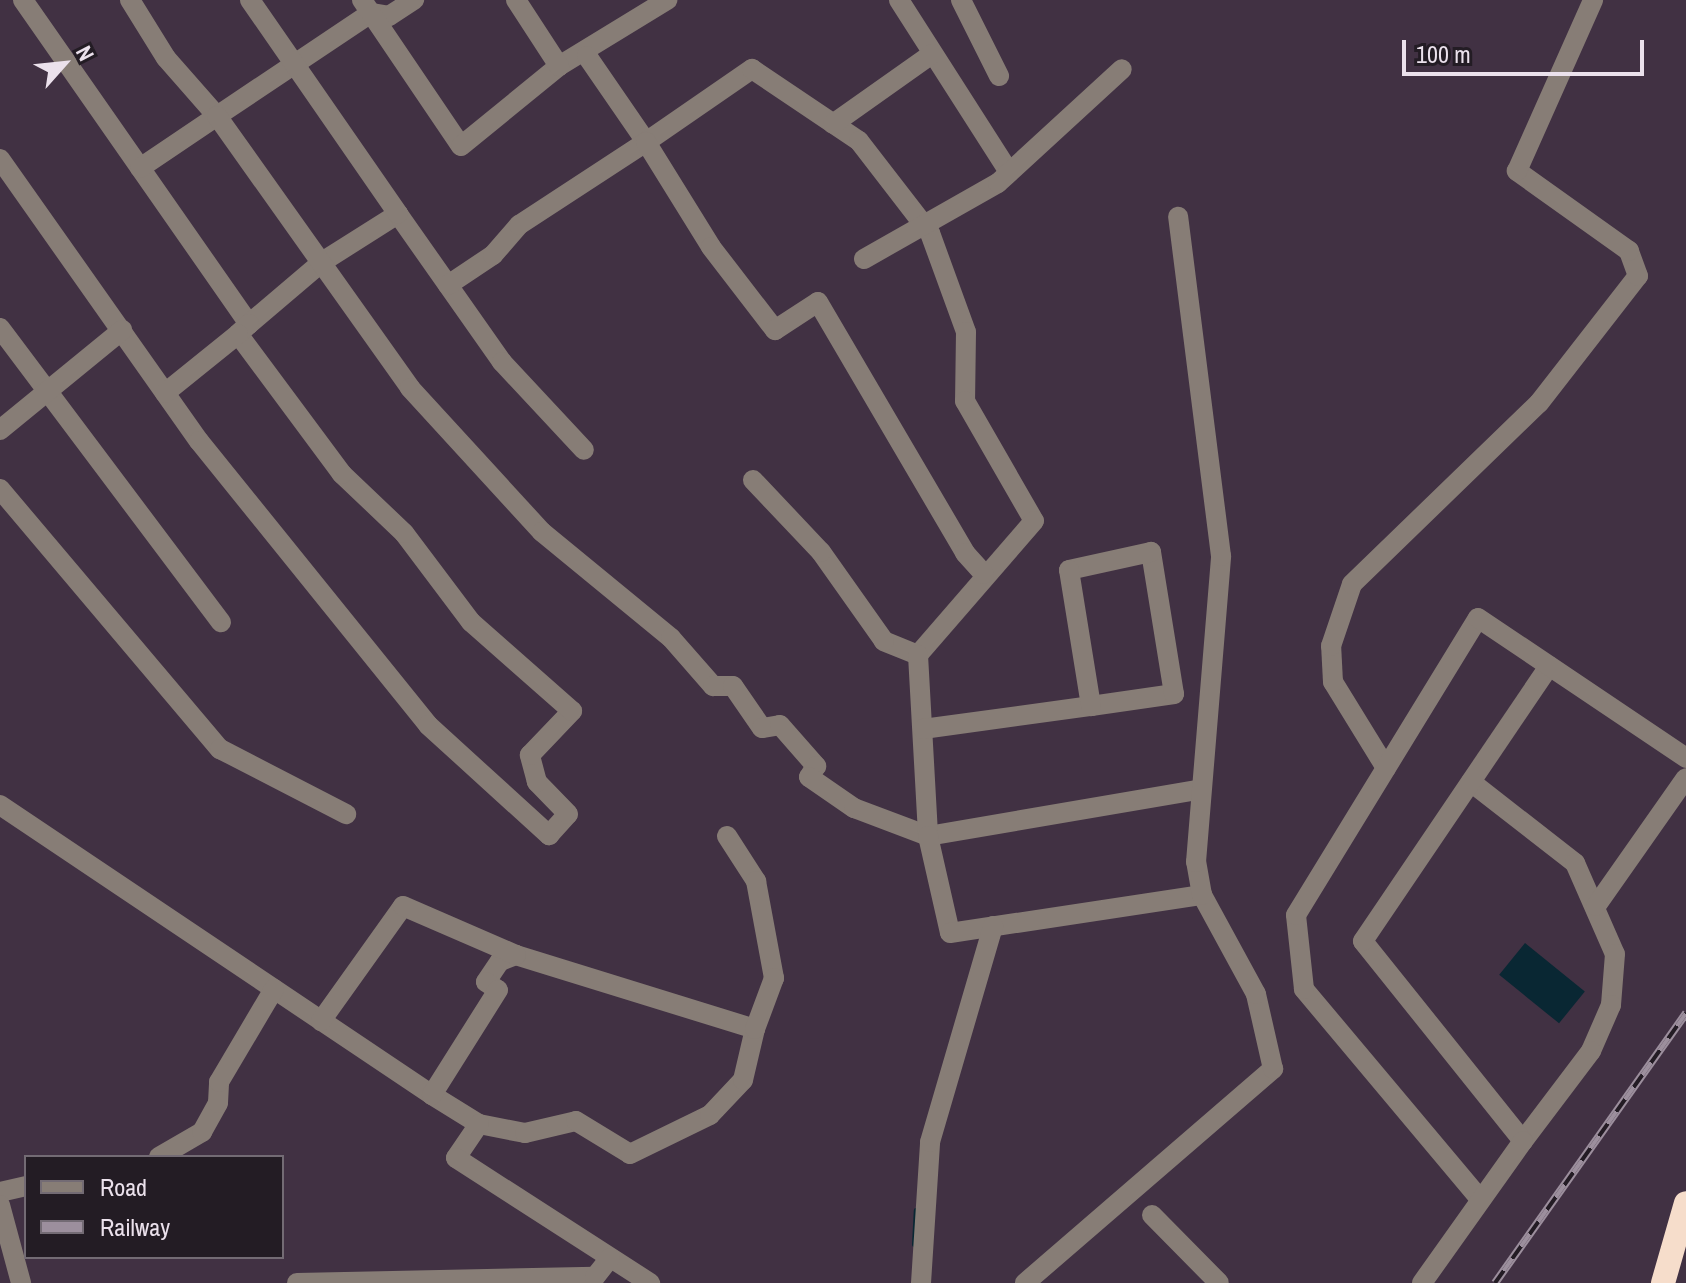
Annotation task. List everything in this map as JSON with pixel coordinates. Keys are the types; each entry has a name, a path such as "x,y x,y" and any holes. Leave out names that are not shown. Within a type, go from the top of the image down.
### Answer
{"highway":[{"path":"1663,1283 1686,1203"},
{"path":"1680,1283 1686,1262"}],"street":[{"path":"0,159 165,393 428,725 549,835 568,814 537,782 530,755 572,711 471,622 404,533 342,474 243,329 140,168 23,0"},
{"path":"130,0 166,58 217,116 410,388 542,532 671,638 713,686 733,686 762,728 780,725 816,766 809,777 854,808 928,836 1196,790"},
{"path":"250,0 502,362 584,450"},
{"path":"367,7 389,16 414,0"},
{"path":"516,0 559,66"},
{"path":"367,7 461,146 559,66 587,56 667,0"},
{"path":"899,0 1009,172"},
{"path":"961,0 999,76"},
{"path":"1386,768 1333,682 1335,625 1352,584 1539,403 1638,276 1629,251 1517,171 1593,0"},
{"path":"140,168 367,7"},
{"path":"833,124 932,54"},
{"path":"587,56 646,142 711,247 775,330 818,302 965,553 984,574"},
{"path":"448,285 493,255 519,225 752,69 859,141 922,222 966,332 965,401 1034,521 984,574 918,655 928,836 950,933 1202,895"},
{"path":"864,259 1009,172 1122,69"},
{"path":"165,393 322,262 398,214"},
{"path":"1025,1283 1163,1159 1271,1078 1274,1060 1256,994 1202,895 1196,790 1221,556 1214,455 1178,217"},
{"path":"0,328 221,622"},
{"path":"0,430 122,330"},
{"path":"753,480 821,552 884,641 918,655"},
{"path":"0,489 220,749 346,814"},
{"path":"923,729 1091,706 1174,694 1151,552 1069,570 1091,706"},
{"path":"1480,1199 1304,989 1294,952 1296,915 1478,618 1686,758"},
{"path":"1523,1141 1363,941 1549,666"},
{"path":"1596,906 1686,778"},
{"path":"1422,1283 1480,1199 1591,1051 1611,1005 1615,954 1575,863 1471,782"},
{"path":"0,805 479,1124 525,1133 576,1121 630,1154 710,1115 743,1080 755,1029 774,978 756,881 727,836"},
{"path":"321,1021 403,906 516,955 755,1029"},
{"path":"921,1283 930,1142 993,926"},
{"path":"432,1095 498,990 486,982 500,961 516,955"},
{"path":"162,1155 202,1132 218,1103 219,1082 274,989"},
{"path":"479,1124 456,1158 650,1283"},
{"path":"0,1192 24,1186"},
{"path":"0,1205 21,1283"},
{"path":"1152,1215 1219,1283"},
{"path":"297,1283 595,1277 610,1258"}],"water":[{"path":"1525,943 1585,991 1559,1023 1499,975"}],"waterway":[{"path":"914,1244 916,1210"}],"railway":[{"path":"1495,1283 1686,1013"}]}
